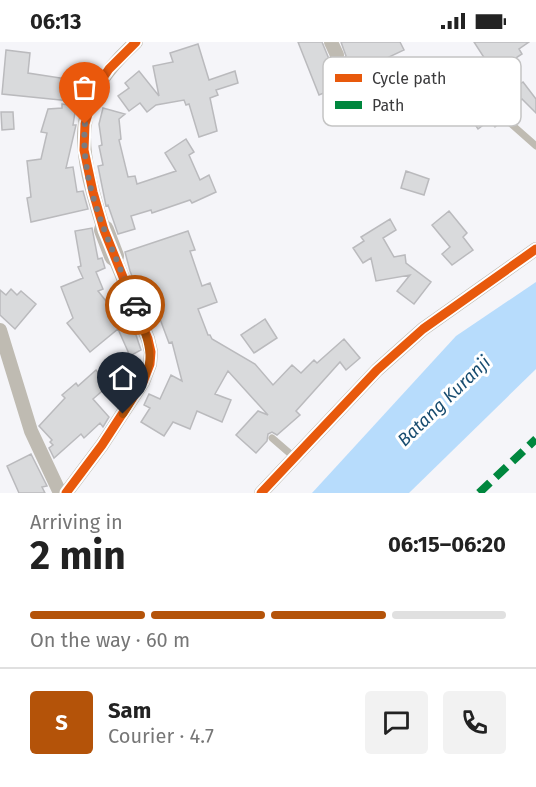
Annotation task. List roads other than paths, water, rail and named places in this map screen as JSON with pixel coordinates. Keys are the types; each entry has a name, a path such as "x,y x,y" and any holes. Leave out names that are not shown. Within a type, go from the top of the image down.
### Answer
{"street":[{"path":"66,493 102,446 143,382 150,364 151,352 148,339 104,230 87,171 84,150 85,124 91,98 101,78 136,42"},
{"path":"261,493 377,370 423,329 536,249"},
{"path":"0,330 31,432 60,493"}],"lane":[{"path":"514,126 536,146"},
{"path":"272,438 294,457"}],"water":[{"name":"Batang Kuranji","path":"536,282 536,369 409,493 312,493 456,336"}]}
